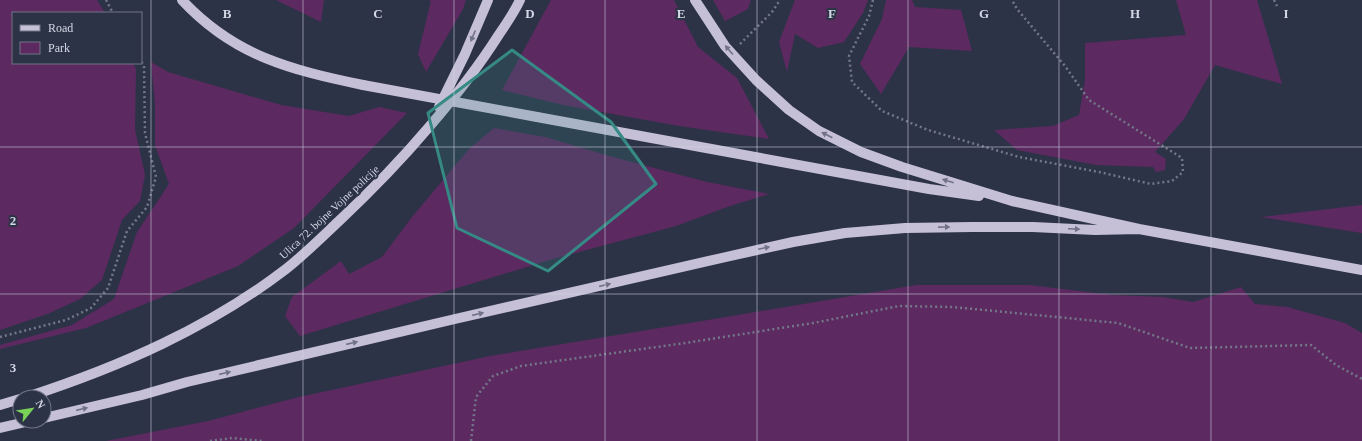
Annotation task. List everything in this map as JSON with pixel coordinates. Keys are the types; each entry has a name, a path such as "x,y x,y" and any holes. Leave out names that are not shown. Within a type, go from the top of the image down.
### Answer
{"main road":[{"path":"182,0 197,16 222,35 246,49 274,62 303,72 363,85 929,189 1012,201 1139,229 1362,270"},
{"path":"428,129 465,54 488,0"},
{"name":"Ulica 72. bojne Vojne policije","path":"52,389 124,362 192,328 222,312 286,269 368,194 403,158 457,95 480,64 520,0"},
{"path":"695,0 725,46 756,80 789,110 819,130 861,152 902,167 1012,201"},
{"path":"52,416 142,395 187,382 763,248 845,233 905,228 972,227 1033,227 1094,230 1139,229"},
{"path":"0,405 12,401"},
{"path":"0,428 12,425"}],"path":[{"path":"106,0 112,12"},
{"path":"732,53 772,12 780,0"},
{"path":"873,0 869,16 849,56 852,82 882,111 928,130 1019,158 1099,172 1151,184 1172,181 1183,172 1182,158 1089,100 1065,66 1017,9 1012,0"},
{"path":"1274,0 1277,6"},
{"path":"0,337 66,320 91,308 108,288 127,231 147,206 156,177 145,133 144,66 142,63"},
{"path":"471,441 476,397 493,376 521,366 806,324 899,306 953,307 1118,322 1190,348 1311,345 1336,365 1362,379"},
{"path":"210,441 232,438 262,441"}],"highlighted area":[{"path":"512,50 611,122 656,184 548,271 457,228 428,113"}],"green space":[{"path":"0,0 97,0 104,12 12,12 12,64 134,64 136,69 135,129 145,175 140,201 122,220 102,280 80,299 50,313 0,330"},
{"path":"276,0 324,0 321,22"},
{"path":"427,0 466,0 463,9 426,72 418,54 431,1"},
{"path":"551,0 674,0 698,47 737,78 769,139 679,126 563,105 502,90"},
{"path":"713,0 751,0 748,9 725,21"},
{"path":"795,0 868,0 863,13 844,42 818,48 795,34 787,72 779,42"},
{"path":"886,0 912,0 915,7 961,10 972,51 909,47 881,94 860,64 882,19"},
{"path":"1176,0 1257,0 1282,84 1215,65 1184,119 1155,152 1166,159 1165,170 1156,172 1153,167 1096,165 1017,150 994,130 1053,126 1079,115 1085,80 1085,43 1186,35"},
{"path":"151,62 168,72 281,105 349,116 379,107 407,113 294,228 238,266 86,328 0,349 0,345 72,325 114,299 137,232 169,184 155,145 155,104"},
{"path":"494,128 545,137 707,182 769,194 727,207 676,226 553,259 300,336 285,316 292,297 341,261 349,274 382,257 412,217 469,149"},
{"path":"1362,205 1362,233 1261,217"},
{"path":"916,285 1029,285 1112,295 1163,297 1193,302 1241,287 1255,304 1287,307 1345,323 1362,333 1362,441 106,441 208,421 299,397 490,356"}]}
